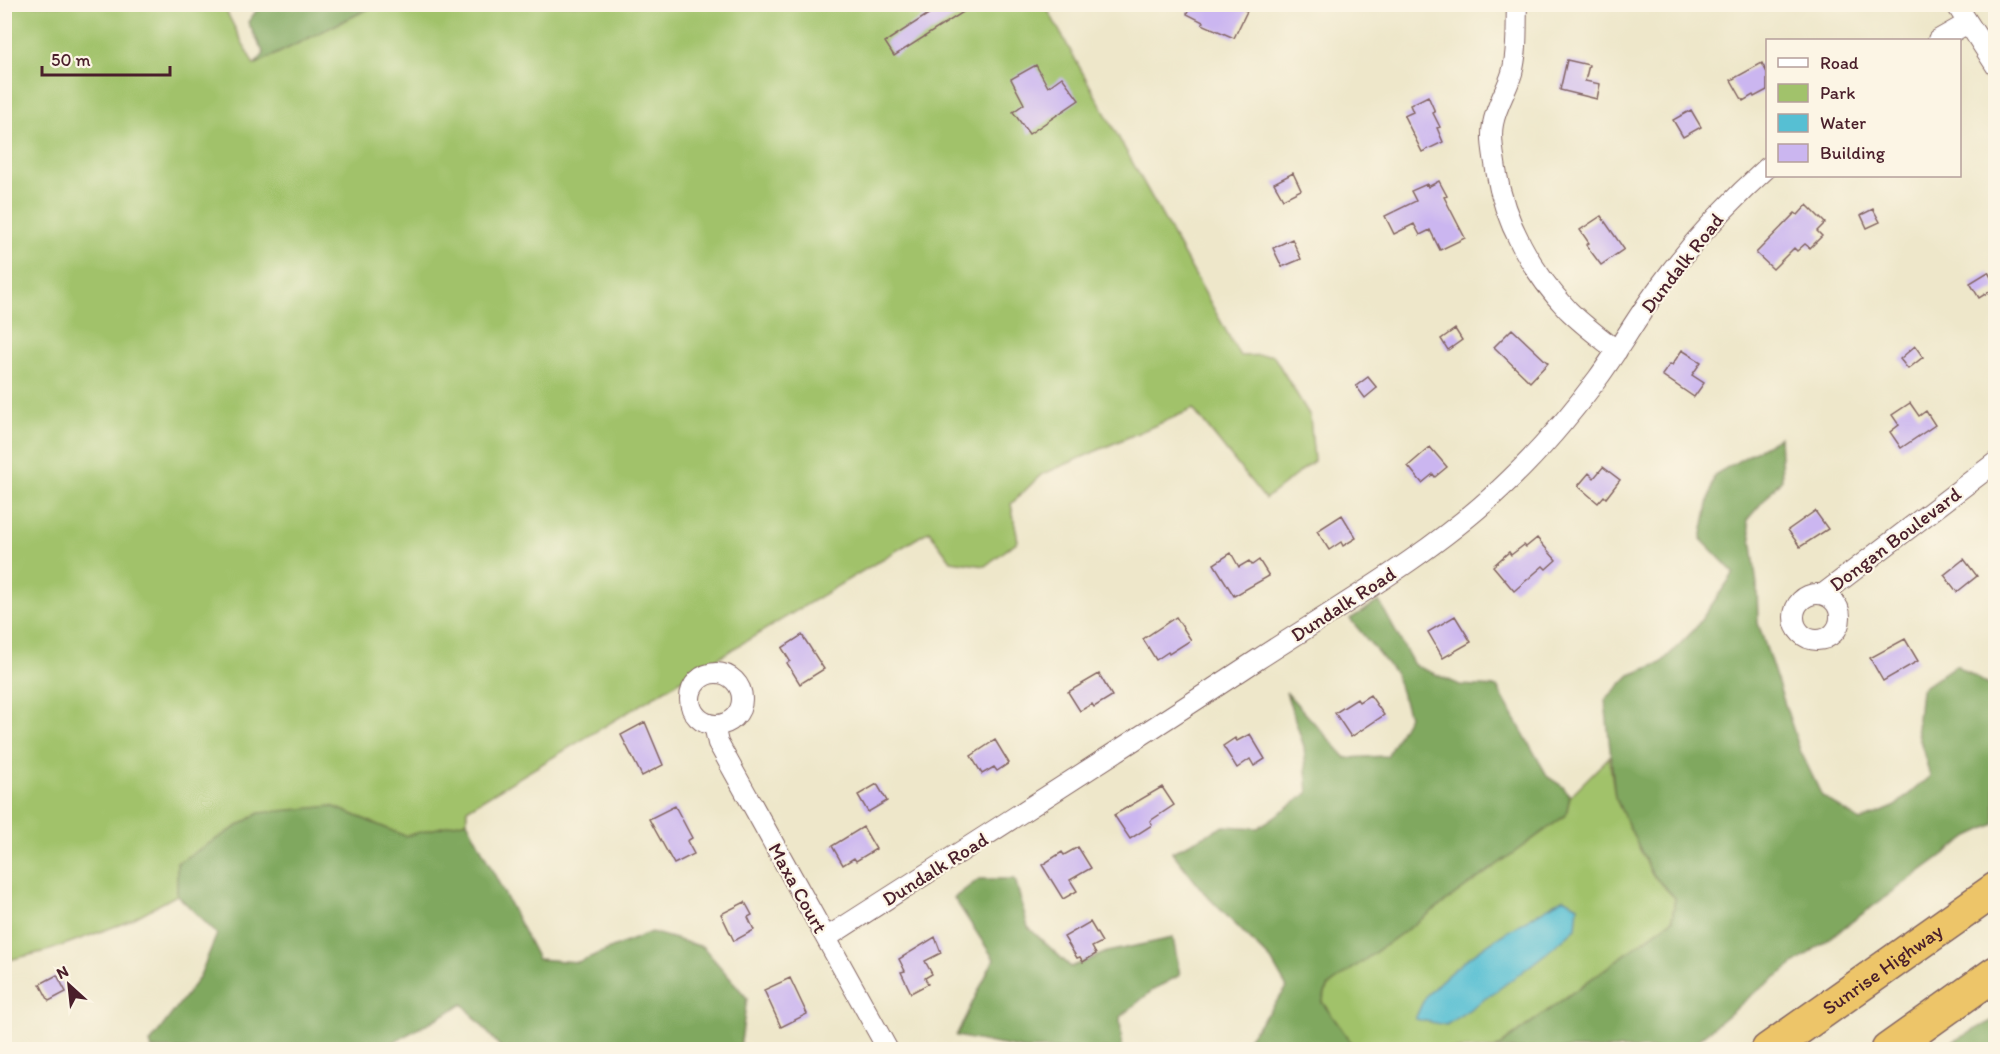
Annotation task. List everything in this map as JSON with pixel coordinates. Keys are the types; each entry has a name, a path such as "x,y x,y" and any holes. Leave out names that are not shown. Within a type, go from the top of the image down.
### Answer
{"highway":[{"name":"Sunrise Highway","path":"1768,1050 1995,889"},
{"path":"1888,1050 1995,973"}],"street":[{"path":"1517,4 1515,56 1493,123 1492,138 1503,201 1523,247 1543,280 1570,312 1617,351"},
{"path":"1956,4 1995,66"},
{"path":"1940,39 1968,23"},
{"name":"Dundalk Road","path":"826,938 1077,778 1423,552 1477,509 1519,470 1567,416 1617,351 1659,286 1695,241 1729,203 1766,168"},
{"name":"Dongan Boulevard","path":"1823,594 1995,462"},
{"name":"Maxa Court","path":"714,725 718,743 888,1050"}],"green space":[{"path":"4,5 223,5 254,65 376,5 1045,5 1240,356 1273,355 1310,416 1314,461 1265,499 1193,409 1041,475 1011,504 1018,541 985,566 951,561 929,531 467,809 467,821 405,836 332,806 177,863 177,895 127,922 50,950 5,961"},
{"path":"264,5 376,5 254,65 264,54 248,22 259,7"},
{"path":"1780,437 1782,479 1747,520 1757,586 1758,623 1800,750 1822,796 1860,821 1894,807 1930,776 1917,729 1921,689 1956,665 1995,689 1995,824 1969,836 1753,994 1687,1049 1495,1049 1672,920 1675,898 1652,874 1615,797 1605,700 1630,675 1661,663 1694,630 1734,573 1701,539 1714,475"},
{"path":"1379,601 1414,665 1460,685 1497,687 1548,777 1562,786 1570,796 1566,815 1327,987 1322,1002 1356,1049 1240,1049 1287,988 1271,960 1206,895 1172,852 1224,826 1258,828 1308,793 1304,747 1286,692 1346,758 1387,756 1409,716 1395,673 1350,619"},
{"path":"1609,757 1615,797 1652,874 1675,898 1672,920 1495,1049 1356,1049 1322,1002 1327,987 1566,815 1570,796"},
{"path":"332,806 405,836 467,821 538,959 578,962 651,932 703,947 747,998 740,1049 502,1049 463,1004 381,1049 152,1049 150,1043 199,978 217,934 177,895 177,863 259,813"},
{"path":"979,879 1015,879 1028,927 1071,967 1107,952 1173,938 1180,975 1154,989 1120,1017 1122,1049 1023,1049 956,1036 994,959 954,898"},
{"path":"1995,1019 1995,1049 1939,1049"}],"water":[{"path":"1564,898 1578,906 1576,928 1545,954 1446,1025 1415,1019 1428,994 1458,966 1492,941"}],"building":[{"path":"944,4 976,4 894,56 885,42"},
{"path":"1191,4 1232,4 1247,11 1234,38 1202,24 1203,22 1187,14"},
{"path":"1567,60 1589,65 1585,81 1600,84 1597,99 1560,90"},
{"path":"1762,63 1766,71 1766,91 1743,101 1731,80"},
{"path":"1036,65 1048,87 1062,77 1079,100 1029,134 1013,112 1024,104 1011,79"},
{"path":"1428,96 1443,142 1422,152 1404,116 1413,112 1410,105"},
{"path":"1691,110 1701,127 1683,137 1673,120"},
{"path":"1293,173 1301,190 1283,199 1274,183"},
{"path":"1439,181 1447,196 1444,197 1465,238 1440,250 1430,230 1420,235 1414,224 1394,234 1385,216 1416,201 1411,191 1427,184 1428,187"},
{"path":"1807,205 1825,223 1817,231 1822,236 1810,248 1805,244 1797,251 1794,248 1773,269 1756,253 1795,213 1798,215"},
{"path":"1873,209 1880,222 1867,228 1861,215"},
{"path":"1601,216 1624,249 1601,265 1586,245 1589,243 1580,230"},
{"path":"1292,239 1301,259 1282,267 1273,248"},
{"path":"1988,272 1995,288 1979,298 1970,283"},
{"path":"1455,329 1462,340 1448,350 1441,339"},
{"path":"1512,329 1548,363 1530,382 1494,347"},
{"path":"1915,346 1923,357 1908,369 1900,359"},
{"path":"1682,350 1701,362 1692,375 1704,383 1694,397 1662,375"},
{"path":"1368,377 1377,388 1365,398 1356,386"},
{"path":"1910,403 1919,416 1926,411 1935,425 1901,448 1890,432 1899,425 1892,415"},
{"path":"1430,447 1447,467 1435,477 1433,474 1422,483 1408,466"},
{"path":"1603,467 1620,480 1606,498 1604,496 1598,503 1578,486 1589,473 1594,478"},
{"path":"1815,511 1828,529 1800,547 1788,530"},
{"path":"1342,515 1356,538 1343,546 1341,542 1329,550 1317,531"},
{"path":"1537,538 1556,560 1546,569 1543,566 1514,591 1493,566 1509,552 1511,555"},
{"path":"1231,553 1239,567 1249,561 1252,565 1259,560 1269,576 1234,596 1214,564"},
{"path":"1964,559 1977,576 1957,592 1944,575"},
{"path":"1455,616 1471,642 1443,658 1428,632"},
{"path":"1176,617 1191,640 1156,660 1143,639"},
{"path":"802,635 824,669 800,684 787,663 790,661 782,648"},
{"path":"1905,639 1918,661 1883,681 1870,658"},
{"path":"1099,674 1112,696 1094,707 1092,704 1080,711 1068,692"},
{"path":"1370,695 1384,715 1351,737 1335,713 1357,699 1359,702"},
{"path":"645,722 663,765 642,776 621,735"},
{"path":"1250,734 1265,759 1254,766 1250,759 1237,768 1223,746 1235,738 1237,741"},
{"path":"995,740 1009,763 997,771 994,767 982,774 971,756"},
{"path":"877,784 887,801 868,812 858,795"},
{"path":"1162,787 1174,805 1150,821 1152,825 1130,839 1114,815"},
{"path":"675,806 692,838 687,841 694,854 674,864 649,819"},
{"path":"863,827 876,849 856,861 854,858 843,865 832,846"},
{"path":"1078,847 1091,868 1070,880 1077,891 1063,899 1042,865 1062,852 1064,855"},
{"path":"745,902 752,915 748,917 754,930 734,941 721,914"},
{"path":"1090,922 1102,942 1092,947 1096,954 1083,962 1080,957 1077,958 1064,937"},
{"path":"935,937 941,953 925,961 932,974 925,978 928,984 911,993 901,972 905,971 899,959"},
{"path":"57,975 66,992 49,1001 40,984"},
{"path":"790,978 807,1014 781,1027 764,990"}]}
